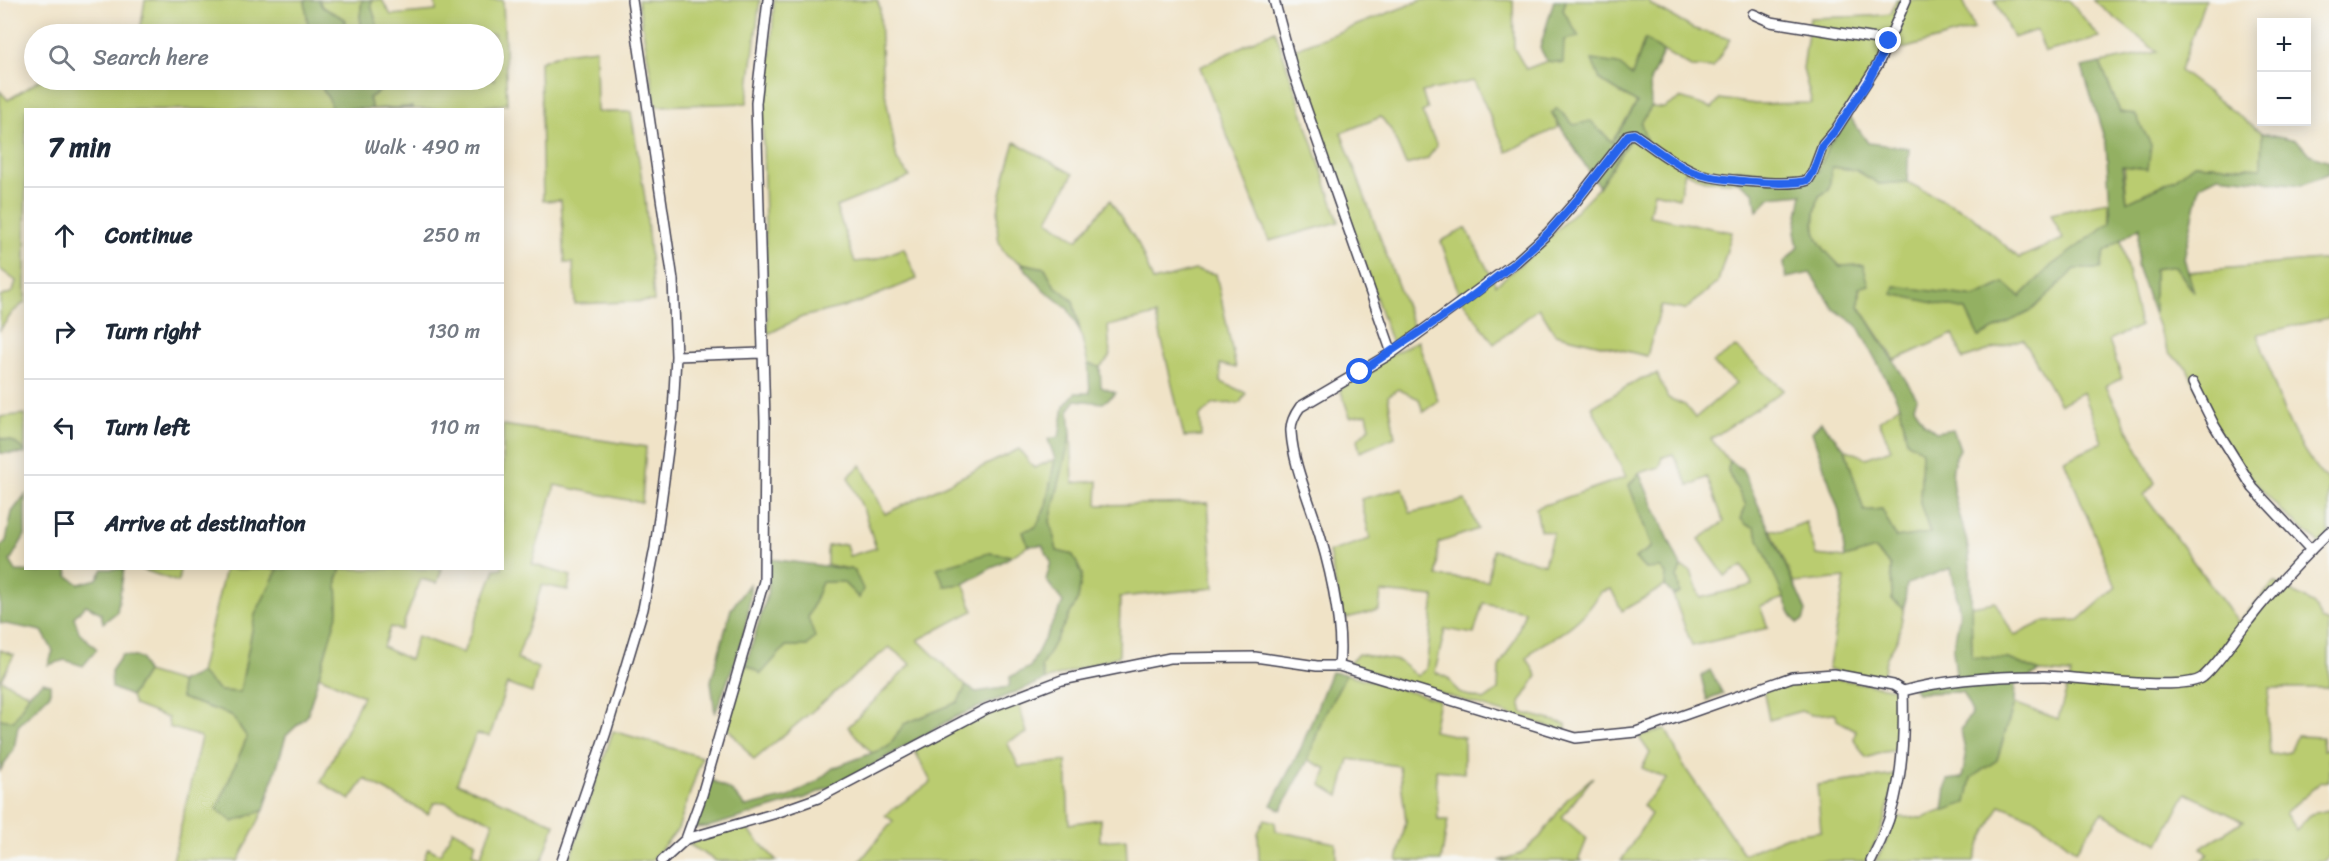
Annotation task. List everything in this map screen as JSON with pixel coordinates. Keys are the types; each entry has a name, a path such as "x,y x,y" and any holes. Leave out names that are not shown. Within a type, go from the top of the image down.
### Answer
{"street":[{"path":"562,861 606,732 643,609 665,481 673,412 676,356 672,269 632,0"},
{"path":"686,839 713,764 764,581 766,473 756,103 768,0"},
{"path":"1274,0 1294,74 1392,353"},
{"path":"1339,666 1340,638 1331,579 1291,430 1294,416 1300,407 1392,353 1466,301 1548,233 1597,177 1628,135 1634,134 1683,167 1708,176 1785,184 1808,180 1823,145 1868,82 1889,41 1906,0"},
{"path":"1753,14 1771,22 1889,41"},
{"path":"676,356 762,353"},
{"path":"2193,383 2214,425 2253,488 2311,550"},
{"path":"662,861 686,839 773,814 818,798 986,709 1062,680 1170,658 1256,657 1323,667 1339,666 1576,738 1620,736 1792,678 1834,674 1893,685 1903,691 1925,685 2016,677 2060,677 2115,683 2193,681 2202,678 2254,612 2329,532"},
{"path":"1871,861 1888,826 1902,774 1903,691"}],"green space":[{"path":"145,0 305,0 308,24 141,24"},
{"path":"305,0 319,0 322,7 345,19 345,24 308,24"},
{"path":"319,0 362,0 361,24 345,24 345,19 322,7"},
{"path":"362,0 372,0 371,5 377,24 361,24"},
{"path":"372,0 382,0 391,15 436,11 435,0 503,0 504,24 377,24 371,5"},
{"path":"638,0 760,0 747,103 656,106"},
{"path":"774,0 877,0 880,8 882,75 897,160 910,177 836,207 855,262 874,260 904,248 917,279 855,304 802,317 768,334 762,105 771,55"},
{"path":"1422,0 1513,0 1514,48 1526,69 1547,61 1562,63 1563,10 1566,0 1648,0 1650,4 1692,28 1730,39 1713,68 1691,67 1644,40 1632,77 1600,80 1637,103 1612,142 1591,122 1573,126 1552,113 1559,127 1507,152 1474,81 1422,92 1428,109 1422,112 1437,146 1427,159 1406,165 1391,130 1381,117 1341,133 1415,331 1392,344 1292,50"},
{"path":"1554,0 1566,0 1563,10 1579,37 1564,40 1563,63 1547,61 1540,48"},
{"path":"1896,0 1963,0 1974,29 1892,52 1828,147 1818,172 1794,177 1737,169 1738,182 1707,181 1685,172 1679,198 1654,192 1649,216 1732,232 1718,282 1685,310 1661,306 1647,356 1555,334 1539,308 1494,344 1460,297 1441,241 1466,228 1496,285 1536,251 1599,187 1651,107 1664,108 1680,98 1712,108 1720,99 1756,104 1812,103 1803,69 1810,18 1891,14"},
{"path":"1995,0 2069,0 2100,38 2045,52 2037,30 2013,38"},
{"path":"2093,0 2205,0 2180,71 2262,133 2261,168 2194,164 2175,179 2127,202 2120,112 2100,63 2157,52"},
{"path":"504,26 507,104 470,108 372,108 369,98 381,90 504,90"},
{"path":"1275,30 1339,222 1269,241 1200,67"},
{"path":"1645,39 1663,52 1650,81 1651,107 1641,123 1646,139 1629,140 1599,187 1552,113 1557,108 1574,125 1591,121 1612,142 1637,103 1600,80 1592,60 1618,64 1632,76"},
{"path":"596,49 597,112 631,112 645,198 654,301 575,304 573,263 565,263 561,200 543,201 540,62 562,53"},
{"path":"2100,63 2120,112 2135,114 2151,145 2148,169 2122,166 2127,202 2175,179 2194,164 2261,168 2262,133 2297,140 2309,154 2329,161 2329,174 2301,185 2218,176 2200,185 2184,258 2194,292 2175,266 2154,269 2154,315 2137,266 2140,227 2105,251 2100,269 2075,269 2031,311 1979,337 1966,310 1892,294 1895,286 1975,297 2004,283 2020,297 2051,266 2111,222 2106,144 2082,67"},
{"path":"24,90 323,90 330,101 331,108 24,108 24,303 12,313 0,330 0,297 13,292 16,281 0,269 0,91 8,100"},
{"path":"323,90 381,90 369,98 372,108 331,108 330,101"},
{"path":"1850,117 1868,143 1909,148 1907,182 1879,184 1856,170 1832,167 1829,190 1819,196 1816,208 1814,227 1816,235 1824,249 1840,266 1863,265 1869,285 1859,288 1859,306 1917,398 1914,406 1923,422 1936,432 1953,429 1960,449 1954,461 1953,488 1969,556 1972,657 2009,659 2040,672 2015,684 2014,703 1997,760 1971,778 1966,803 1943,811 1947,780 1962,778 1966,757 1961,730 1972,712 1962,692 1917,693 1908,681 1956,675 1953,650 1960,613 1951,568 1907,584 1904,608 1892,600 1891,566 1875,549 1845,558 1839,511 1812,432 1821,422 1845,449 1864,511 1882,509 1896,538 1930,533 1920,503 1922,451 1907,441 1900,405 1857,325 1834,309 1810,273 1786,278 1784,263 1798,247 1795,232 1802,194 1771,197 1757,211 1754,193 1738,182 1736,169 1794,177 1818,172 1828,147"},
{"path":"1015,142 1073,174 1048,220 1077,240 1110,200 1139,245 1153,281 1195,270 1216,274 1236,368 1220,364 1221,382 1246,393 1240,403 1214,404 1200,416 1201,436 1184,437 1156,315 1108,326 1110,357 1100,367 1088,364 1073,301 1054,285 1045,268 1015,260 1006,254 1000,245 998,216 1000,200"},
{"path":"1832,167 1856,170 1879,184 1907,182 1970,214 2019,258 2063,239 2051,214 2108,202 2111,222 2051,266 2020,297 2004,283 1975,297 1895,286 1966,310 1979,337 2032,310 2075,269 2100,269 2105,251 2121,240 2140,326 2109,340 2122,378 2106,386 2155,483 2144,495 2238,622 2275,582 2314,604 2321,620 2329,623 2329,688 2270,688 2267,709 2270,755 2290,752 2297,736 2322,737 2323,751 2329,749 2329,781 2321,782 2285,813 2296,830 2311,814 2329,810 2329,856 2324,861 2202,861 2208,854 2201,848 2243,821 2186,793 2159,844 2102,813 2076,851 2035,819 2000,805 1974,861 1875,861 1885,845 1894,817 1923,818 1965,802 1971,778 1997,760 2014,703 2058,719 2071,674 2040,672 2009,659 1972,658 1971,606 1995,602 2014,636 2042,622 2079,620 2116,587 2064,460 2103,442 2083,392 2060,404 2023,339 1963,359 1953,334 1895,360 1859,306 1863,265 1840,266 1824,249 1816,235 1814,218 1816,208 1819,196 1829,190"},
{"path":"2329,259 2329,318 2258,334 2277,394 2293,432 2315,467 2329,483 2329,541 2323,546 2281,511 2247,473 2210,418 2187,368 2169,353 2154,315 2154,269 2175,266 2192,290 2188,272"},
{"path":"1020,263 1045,268 1054,285 1073,301 1080,332 1068,309 1044,290"},
{"path":"1418,341 1438,401 1423,412 1419,399 1398,389 1388,396 1395,437 1360,452 1357,440 1370,427 1367,414 1350,417 1340,389 1386,357"},
{"path":"1736,347 1784,390 1711,439 1729,461 1728,472 1746,505 1785,598 1760,606 1768,628 1692,646 1673,595 1680,593 1677,577 1681,567 1691,571 1700,598 1753,585 1742,566 1725,576 1699,539 1724,522 1707,477 1689,486 1673,454 1663,457 1660,467 1639,473 1629,485 1652,547 1635,558 1645,569 1661,567 1666,574 1665,586 1622,611 1611,589 1600,592 1592,605 1576,622 1537,648 1527,658 1537,676 1520,703 1523,713 1566,724 1566,732 1348,665 1358,654 1399,661 1417,676 1426,669 1434,597 1381,592 1379,610 1342,619 1329,552 1370,539 1361,499 1403,488 1410,513 1465,500 1478,529 1438,543 1437,576 1488,581 1493,550 1544,564 1553,533 1540,530 1536,508 1626,477 1592,407 1640,379 1657,374 1668,398 1685,405 1695,418 1736,383 1712,363","holes":["1483,603 1525,611 1515,639 1499,667 1498,690 1484,700 1459,693 1448,678 1435,672 1445,629 1474,634"]},
{"path":"1088,364 1100,367 1101,387 1116,393 1103,403 1076,400 1069,409 1071,434 1050,521 1057,551 1073,555 1082,574 1078,599 1041,667 1045,680 953,718 856,775 805,798 708,827 693,828 712,780 733,792 746,807 789,797 816,782 833,768 888,747 904,724 958,702 966,686 976,692 1009,687 1010,677 1030,667 1063,602 1046,580 1051,562 1042,545 1028,546 1023,531 1036,527 1046,506 1055,459 1048,439 1059,437 1064,406 1075,393 1090,393"},
{"path":"1900,405 1907,441 1922,451 1920,503 1930,533 1896,538 1882,509 1864,511 1845,449 1866,458 1891,449 1879,421"},
{"path":"24,414 24,450 0,438 0,417"},
{"path":"504,425 646,447 642,503 555,485 532,564 571,576 568,590 542,585 517,659 538,668 532,693 507,684 490,736 476,734 457,783 555,824 542,861 423,861 428,848 440,854 453,830 476,842 472,853 480,858 493,822 444,802 434,803 428,814 365,779 350,800 321,782 363,696 319,676 338,611 337,579 341,570 442,570 437,583 421,579 401,630 390,627 383,647 410,660 417,636 463,653 495,570 504,570"},
{"path":"1071,434 1073,483 1098,481 1097,505 1208,503 1214,588 1120,597 1119,656 1045,680 1041,667 1078,599 1082,574 1072,555 1057,551 1050,521"},
{"path":"0,438 14,442 24,450 24,454 0,453"},
{"path":"1019,449 1034,468 1055,459 1046,506 1036,527 1023,532 1028,546 1012,556 989,553 945,586 964,584 973,611 918,640 966,686 958,702 904,724 888,747 872,753 848,727 911,664 889,647 754,760 727,727 746,664 761,673 786,646 807,646 808,618 822,582 843,582 859,598 855,570 827,565 827,546 846,544 849,556 876,548 864,511 848,477 861,465 885,514"},
{"path":"1729,461 1742,469 1806,611 1803,621 1797,623 1790,613 1754,527 1747,525 1741,519 1746,505 1728,472"},
{"path":"1639,473 1681,567 1677,577 1680,593 1673,595 1665,586 1666,574 1661,568 1645,569 1635,558 1652,547 1629,485"},
{"path":"24,496 24,537 10,561 16,571 67,570 68,576 79,584 97,579 102,570 124,570 117,612 103,623 101,613 86,605 74,617 79,632 97,649 83,666 65,660 48,665 53,651 42,631 0,623 0,547 6,541 12,512"},
{"path":"1806,522 1816,555 1845,558 1874,549 1891,566 1892,600 1904,608 1898,638 1886,659 1883,678 1828,670 1845,578 1794,583 1770,529 1782,531"},
{"path":"989,553 1012,556 964,584 945,586 937,568"},
{"path":"770,559 854,570 863,589 859,598 843,582 822,582 808,618 815,637 807,646 786,646 761,674 746,664 768,592"},
{"path":"144,570 180,570 178,582"},
{"path":"225,570 278,570 255,615 240,692 220,691 200,673"},
{"path":"278,570 341,570 337,579 338,611 307,716 286,736 264,810 233,822 217,809 247,737 231,715 181,698 180,682 200,673 220,691 240,692 255,615"},
{"path":"750,583 750,600 744,633 715,714 711,681 731,609"},
{"path":"0,650 14,655 1,680 29,694 14,721 0,719"},
{"path":"122,655 141,658 146,672 131,696 112,688 111,671"},
{"path":"1710,670 1723,694 1707,700 1701,676"},
{"path":"146,672 180,682 181,698 231,715 247,737 217,809 233,822 264,810 238,861 173,861 201,737 169,727 168,718 134,705 131,696"},
{"path":"1331,672 1346,674 1321,722 1308,760 1281,810 1271,805 1301,748"},
{"path":"1346,674 1439,700 1433,731 1464,737 1464,773 1436,770 1438,820 1448,820 1441,861 1397,861 1406,821 1399,766 1349,759 1339,796 1321,785 1327,769 1308,760 1321,722"},
{"path":"1837,679 1895,689 1899,695 1899,750 1866,758 1854,739 1856,730 1837,720 1834,713 1811,715 1801,711 1769,720 1763,688 1796,680"},
{"path":"43,682 50,684 50,694 18,726 14,749 0,771 0,719 14,721 29,694"},
{"path":"1018,700 1027,733 1007,742 1019,767 1066,761 1069,824 1100,819 1100,841 1126,839 1127,861 860,861 893,821 885,815 931,782 914,749 968,721"},
{"path":"1666,729 1683,765 1744,854 1787,836 1821,831 1817,785 1897,775 1882,829 1866,861 1621,861 1651,814 1643,805 1667,779 1642,768 1650,753 1638,736"},
{"path":"613,731 702,757 678,829 651,861 569,861"},
{"path":"1593,777 1562,817 1587,839 1579,859 1582,861 1499,861 1520,854 1540,837 1568,798"},
{"path":"1265,819 1275,822 1276,831 1336,843 1336,861 1259,861 1258,833"},
{"path":"743,825 777,861 716,861 688,844"}],"route":[{"path":"1360,372 1392,353 1466,301 1516,262 1548,233 1597,177 1628,135 1634,134 1695,173 1785,184 1808,180 1823,145 1868,82 1889,41"}]}
